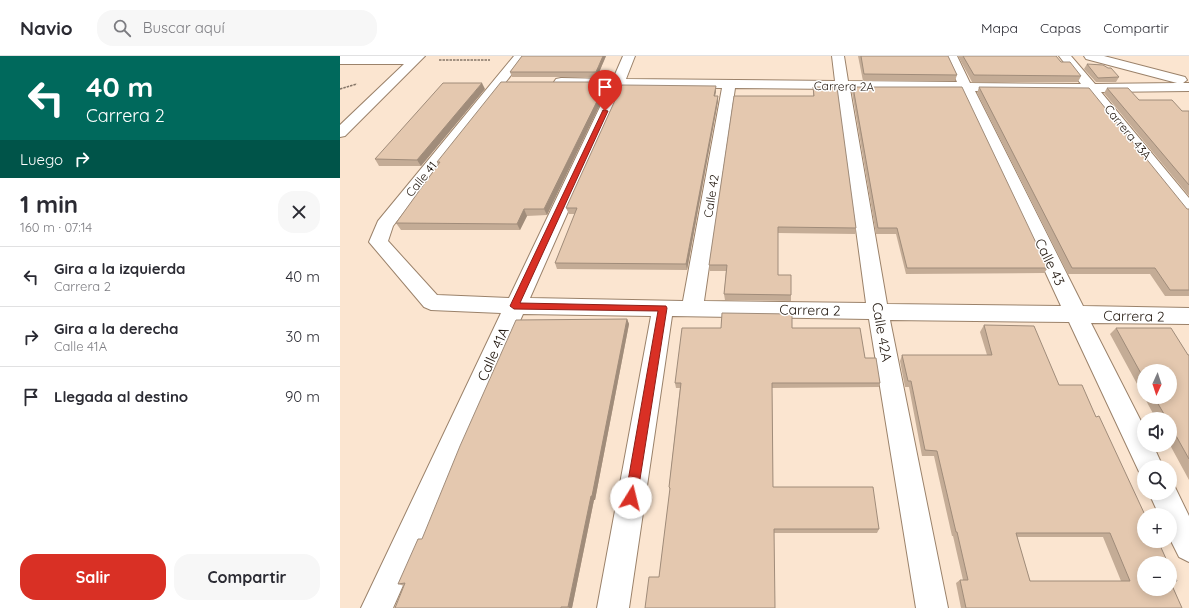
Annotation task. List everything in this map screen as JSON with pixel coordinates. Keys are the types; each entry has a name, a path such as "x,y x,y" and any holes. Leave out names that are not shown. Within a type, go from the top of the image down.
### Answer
{"street":[{"name":"Calle 41A","path":"377,608 514,306 618,83 629,56"},
{"name":"Calle 42A","path":"838,56 878,312 932,608"},
{"name":"Calle 43","path":"951,56 1075,315 1147,460"},
{"name":"Carrera 43A","path":"1066,56 1189,209"},
{"path":"1090,56 1189,82"},
{"path":"340,60 417,58"},
{"path":"340,133 417,58"},
{"name":"Calle 41","path":"431,302 378,242 384,225 507,82 518,58"},
{"name":"Carrera 2A","path":"547,82 1093,88 1189,87"},
{"name":"Calle 42","path":"692,309 729,84"},
{"name":"Carrera 2","path":"431,302 514,306 1189,316"},
{"path":"613,608 663,308"},
{"path":"1166,500 1189,547"}],"path":[{"path":"417,58 518,58"}],"building":[{"path":"522,56 603,56 596,72 510,72"},
{"path":"861,56 948,56 957,75 864,74"},
{"path":"963,56 1056,56 1061,62 1070,62 1081,76 974,75"},
{"path":"1087,64 1103,65 1111,68 1119,77 1098,78"},
{"path":"501,82 591,82 590,84 605,85 544,209 524,209 517,224 396,223 440,162 437,162"},
{"path":"443,83 482,83 417,160 375,159"},
{"path":"622,85 716,86 714,96 718,96 686,264 555,263 577,208 566,208"},
{"path":"813,87 837,87 856,228 778,227 778,275 791,275 791,295 724,294 727,265 709,265 734,96 814,96"},
{"path":"853,87 962,87 1048,268 907,268 897,228 878,228"},
{"path":"979,87 1089,88 1187,209 1189,209 1189,290 1170,290 1155,268 1072,268"},
{"path":"1107,88 1128,88 1139,100 1172,100 1182,111 1189,111 1189,185"},
{"path":"722,313 792,314 792,328 860,328 865,358 876,358 880,383 772,383 773,487 873,487 879,529 774,529 775,608 645,608 649,577 659,577 681,383 675,383 682,328 721,328"},
{"path":"627,319 592,496 568,607 395,608 405,583 398,584 418,539 422,539 460,446 516,320"},
{"path":"984,325 1034,326 1059,385 1082,385 1096,417 1099,416 1142,508 1137,508 1137,548 1161,548 1165,556 1137,556 1137,596 1177,596 1182,608 966,608 960,580 968,580 937,451 925,450 911,381 908,381 902,355 992,355","holes":["1016,533 1110,533 1130,581 1030,581"]},
{"path":"1116,328 1171,328 1189,355 1189,459 1177,438 1177,412 1163,412 1158,404 1177,404 1177,364 1137,364 1137,366"}],"route":[{"path":"605,111 514,306 663,308 631,498"}]}
